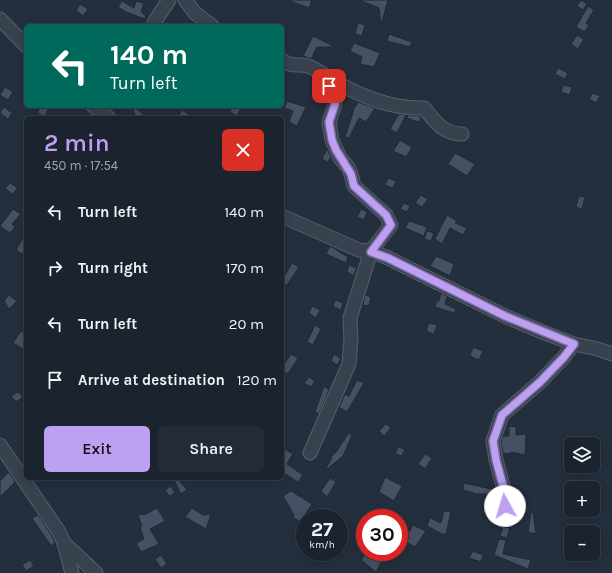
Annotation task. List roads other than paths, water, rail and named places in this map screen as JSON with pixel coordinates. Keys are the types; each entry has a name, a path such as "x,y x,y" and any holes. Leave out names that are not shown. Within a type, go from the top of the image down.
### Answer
{"street":[{"path":"154,24 169,0"},
{"path":"185,0 194,13 209,24"},
{"path":"0,19 24,44"},
{"path":"284,62 286,64 296,66 307,66 364,95 387,104 411,109 424,108 447,132 462,134"},
{"path":"310,453 349,364 351,339 350,318 371,252 391,225 386,215 354,186 348,167 340,158 332,140 329,122 335,104 334,99 330,94 329,86 331,79"},
{"path":"98,108 106,116"},
{"path":"284,217 359,250 371,252 388,258 505,316 574,344 598,349 612,354"},
{"path":"505,519 505,493 496,460 493,441 502,415 540,382 564,357 574,344"},
{"path":"0,445 59,532 64,543 72,573"},
{"path":"64,543 96,573"}]}
